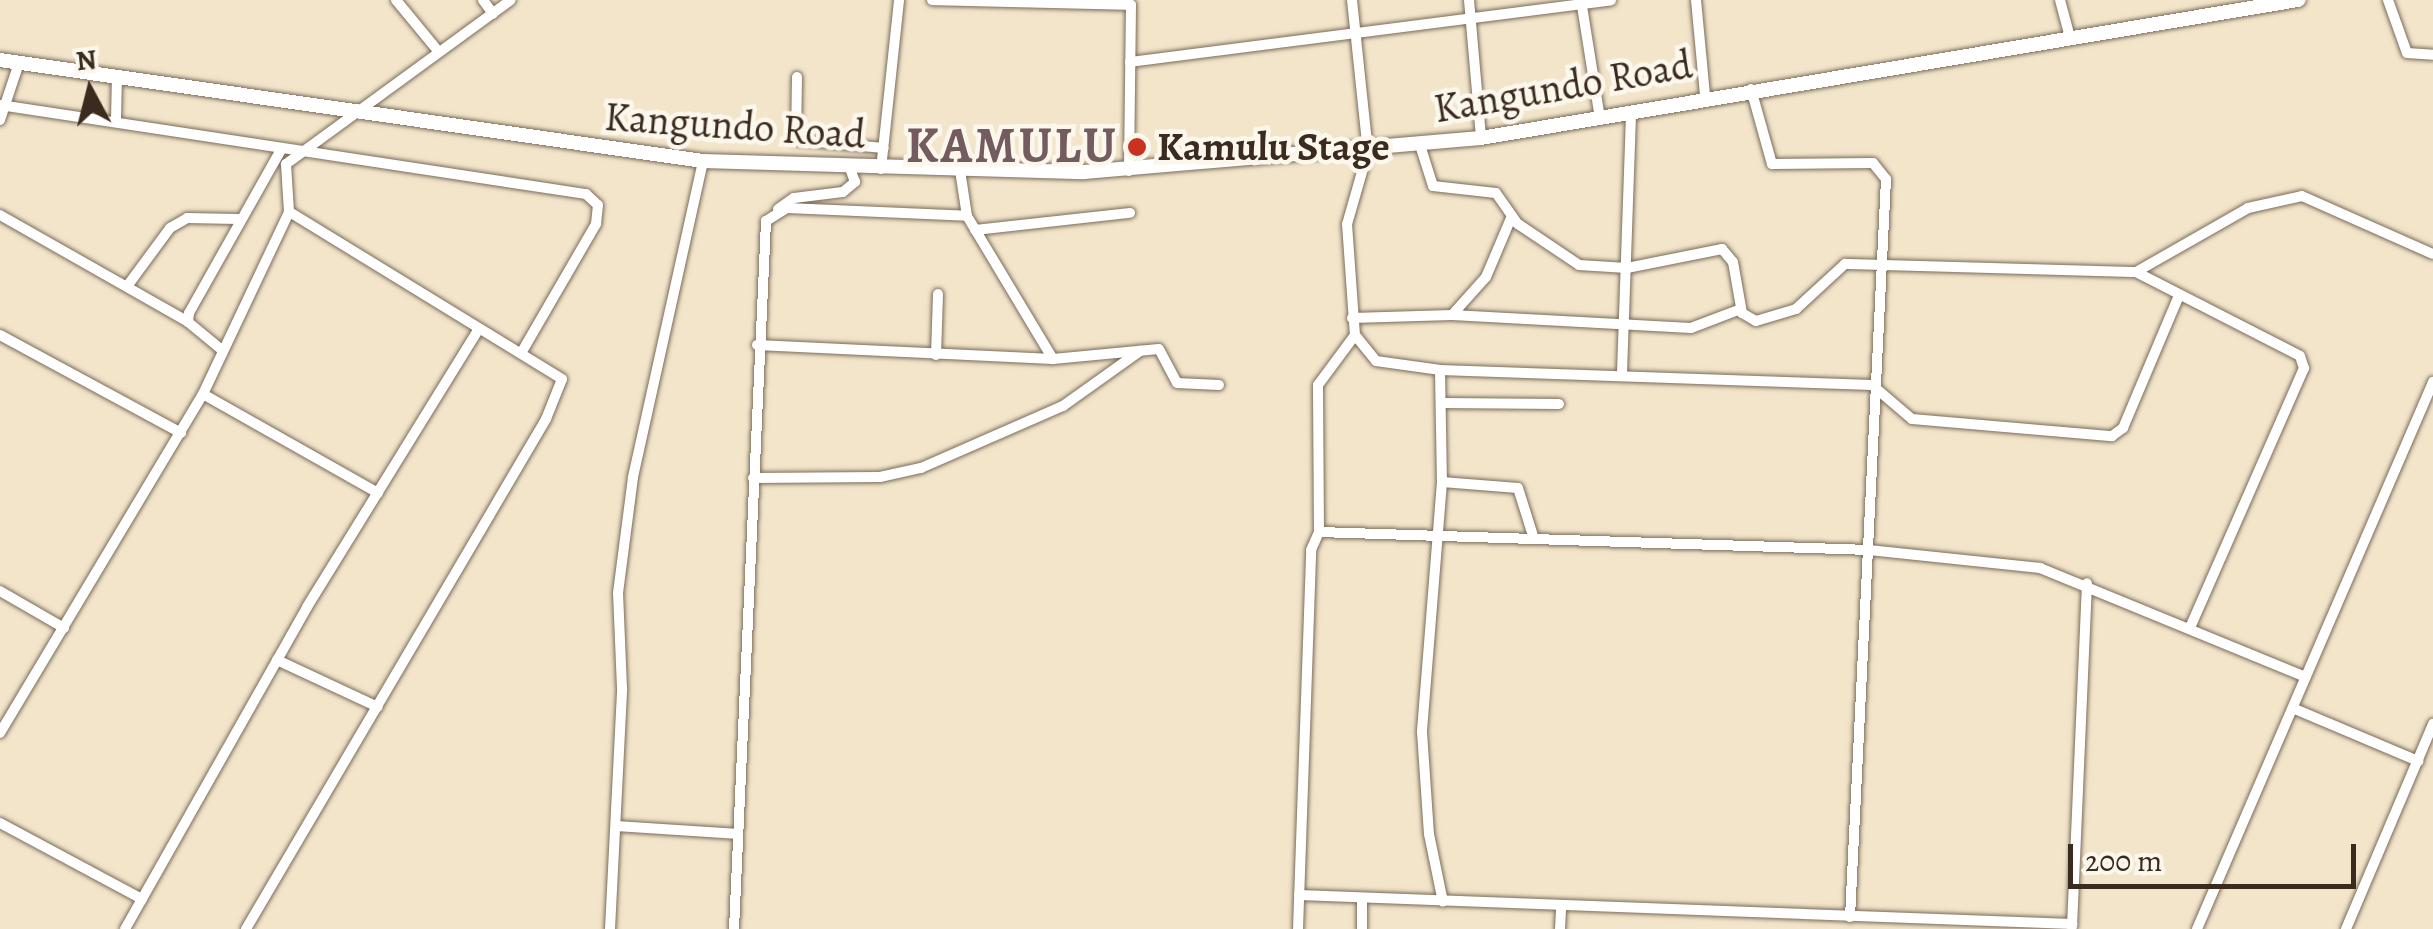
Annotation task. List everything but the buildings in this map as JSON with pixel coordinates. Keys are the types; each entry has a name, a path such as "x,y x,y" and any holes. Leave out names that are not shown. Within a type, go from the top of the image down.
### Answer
{"highway":[{"name":"Kangundo Road","path":"0,60 703,161 881,170 1129,171 1482,138 1631,115 1705,95 2298,0"}],"street":[{"path":"396,0 438,52"},
{"path":"483,0 492,14"},
{"path":"0,733 203,394 289,212 286,164 297,150 510,0"},
{"path":"881,170 899,0"},
{"path":"932,0 1130,3 1129,171"},
{"path":"1352,0 1368,151 1347,224 1352,318 1355,335 1376,361 1440,370 1622,373 1872,386 1912,419 2117,435 2178,298"},
{"path":"1469,0 1482,138"},
{"path":"1130,62 1356,32 1472,22 1611,0"},
{"path":"1696,0 1705,95"},
{"path":"2060,0 2070,37"},
{"path":"2388,0 2407,54 2433,55"},
{"path":"1581,2 1600,119"},
{"path":"0,120 19,63"},
{"path":"116,118 117,76"},
{"path":"798,77 796,140 884,148"},
{"path":"1750,88 1772,164 1873,163 1882,168 1882,262 1872,386 1869,550 1850,917"},
{"path":"4,106 116,118 593,198 596,224 523,350"},
{"path":"1622,373 1631,115"},
{"path":"1420,145 1432,186 1492,192 1512,218 1579,266 1627,268 1693,250 1722,250 1732,262 1741,309 1747,318 1766,320 1820,294 1836,266 1882,262 2045,274 2136,272 2248,208 2302,196 2433,254"},
{"path":"188,322 238,219 282,148"},
{"path":"610,929 617,826 618,592 633,477 703,161"},
{"path":"734,929 764,228 777,210 794,198 844,192 855,182 850,168"},
{"path":"960,170 967,216 1053,360"},
{"path":"777,210 967,216"},
{"path":"246,929 562,386 559,372 479,329 289,212"},
{"path":"976,230 1130,213"},
{"path":"0,216 128,285 188,322 222,350"},
{"path":"128,285 170,228 187,218 238,219"},
{"path":"1452,315 1486,278 1512,218"},
{"path":"2136,272 2178,298 2300,356 2304,364 2191,626"},
{"path":"936,355 938,294"},
{"path":"1352,318 1452,315 1691,328 1741,309"},
{"path":"126,929 277,660 479,329"},
{"path":"0,335 180,433"},
{"path":"1298,929 1310,550 1319,532 1318,385 1355,335"},
{"path":"757,345 1053,360 1159,350 1176,382 1219,385"},
{"path":"753,478 880,477 922,468 1064,406 1140,350"},
{"path":"1440,370 1442,482 1423,660 1422,732 1428,834 1443,902"},
{"path":"2198,929 2429,403 2433,382"},
{"path":"203,394 378,493"},
{"path":"1442,403 1560,404"},
{"path":"1442,482 1518,488 1534,539"},
{"path":"1319,532 1869,550 2040,568 2191,626 2306,678"},
{"path":"1299,895 1963,925 2072,926 2087,583"},
{"path":"0,591 64,628"},
{"path":"277,660 378,707"},
{"path":"2295,709 2418,761"},
{"path":"2346,929 2433,724"},
{"path":"0,823 142,899"},
{"path":"617,826 738,834"},
{"path":"1362,898 1362,929"},
{"path":"1560,929 1561,908"}],"place":[{"name":"Kamulu Stage","path":"1137,147"}],"district":[{"name":"KAMULU","path":"1012,146"}]}
